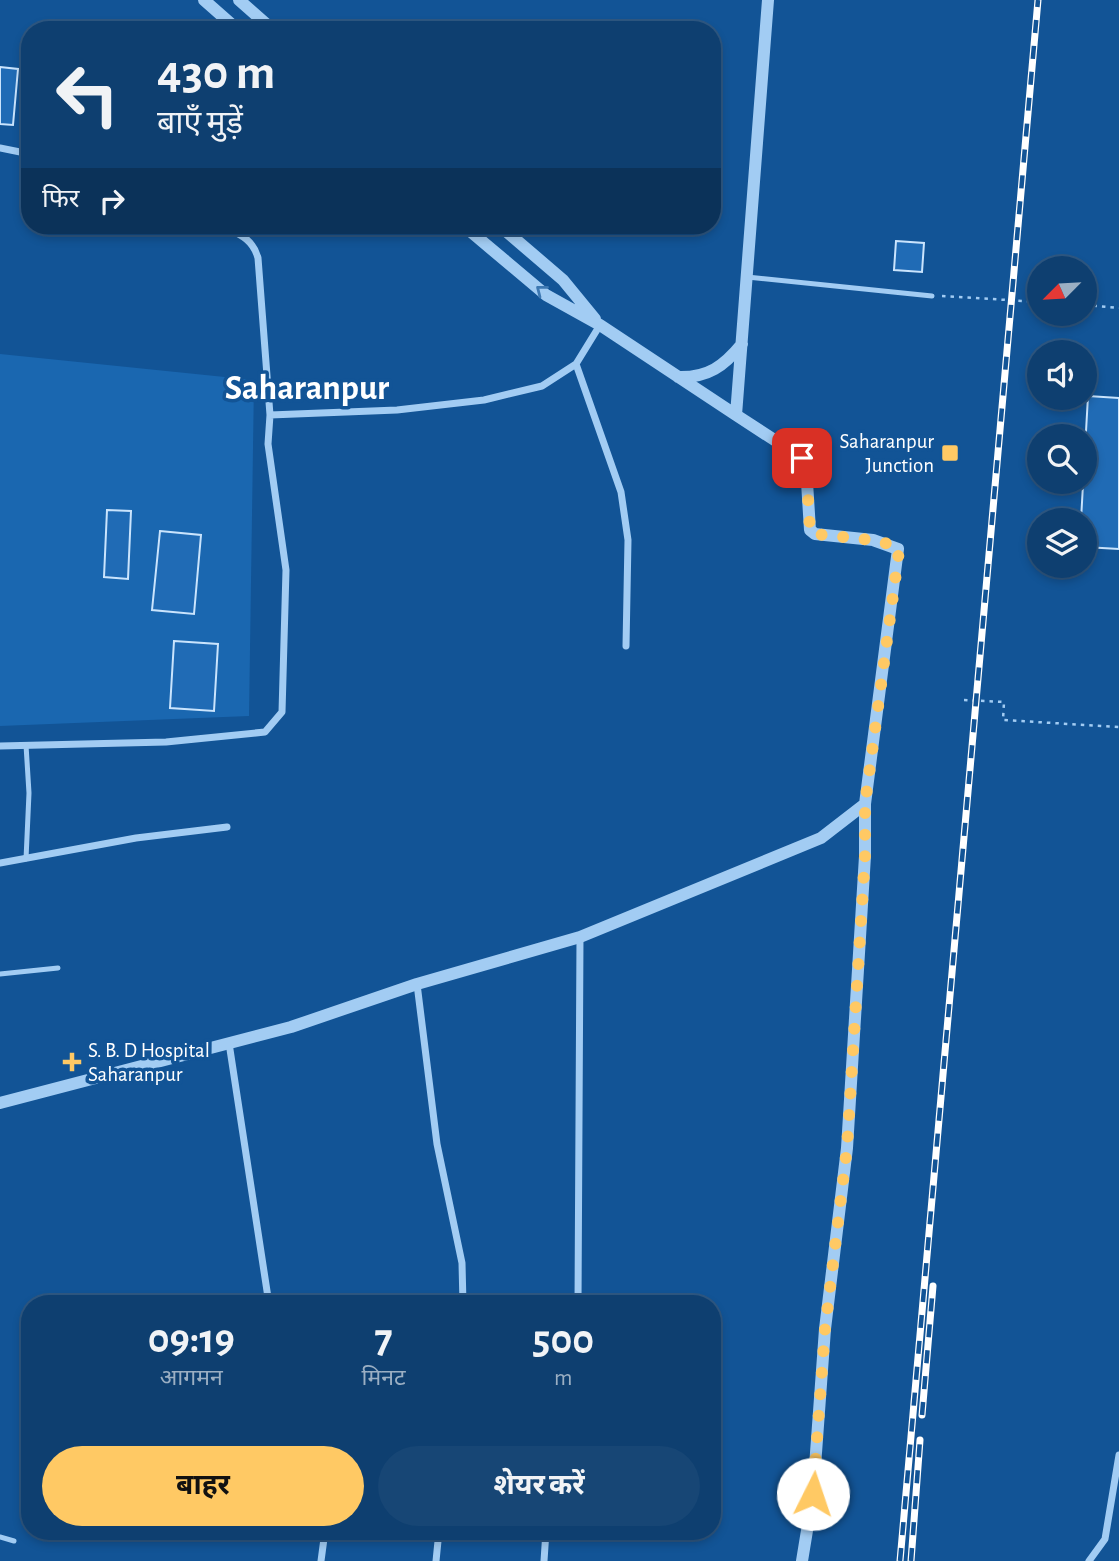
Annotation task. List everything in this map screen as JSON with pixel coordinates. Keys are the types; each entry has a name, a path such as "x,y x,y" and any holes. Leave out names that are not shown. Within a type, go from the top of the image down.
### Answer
{"street":[{"path":"204,0 228,21"},
{"path":"239,0 263,21"},
{"path":"736,415 768,0"},
{"path":"0,148 21,152"},
{"path":"0,746 166,742 265,732 282,712 286,570 268,444 270,415 258,258 256,248 241,235"},
{"path":"475,235 546,295 600,325 802,458 806,466 808,525 814,534 873,540 898,549 865,804 865,856 847,1148 825,1329 813,1494 802,1561"},
{"path":"511,235 564,280 600,325"},
{"path":"270,415 397,410 484,400 542,386 576,364 600,325"},
{"path":"678,377 696,377 714,370 729,360 742,344"},
{"path":"576,364 621,492 628,540 626,646"},
{"path":"0,1102 291,1027 417,984 580,937 821,838 865,804"},
{"path":"0,863 136,838 227,827"},
{"path":"578,1295 580,937"},
{"path":"417,984 437,1144 462,1263 463,1295"},
{"path":"229,1043 269,1295"},
{"path":"1089,1561 1105,1539 1119,1455"},
{"path":"321,1561 324,1540"},
{"path":"436,1561 438,1540"},
{"path":"544,1561 545,1540"}],"lane":[{"path":"747,277 932,296"},
{"path":"26,745 29,793 26,859"},
{"path":"0,974 58,968"},
{"path":"0,1537 14,1541"}],"path":[{"path":"932,296 1027,301"},
{"path":"1097,307 1119,308"},
{"path":"964,700 1004,702 1003,720 1119,727"}],"shaded area":[{"path":"0,354 254,380 249,716 0,726"}],"building":[{"path":"0,67 18,69 13,125 0,124"},
{"path":"896,241 924,243 922,272 894,270"},
{"path":"1097,397 1119,398 1119,549 1097,548 1097,508 1082,508 1082,494 1097,494 1097,424 1086,424 1087,410 1097,410"},
{"path":"107,510 131,511 128,579 104,577"},
{"path":"160,531 201,535 194,614 152,610"},
{"path":"174,641 218,644 214,711 170,708"}],"railway":[{"path":"900,1561 1038,0"},
{"path":"922,1415 933,1286"},
{"path":"911,1561 920,1440"}],"place":[{"name":"Saharanpur Junction","path":"950,453"},
{"name":"S. B. D Hospital Saharanpur","path":"72,1062"}],"district":[{"name":"Saharanpur","path":"307,387"}],"route":[{"path":"802,458 806,466 808,525 814,534 873,540 896,546 899,551 865,804 865,856 847,1148 825,1329 813,1494"}]}
